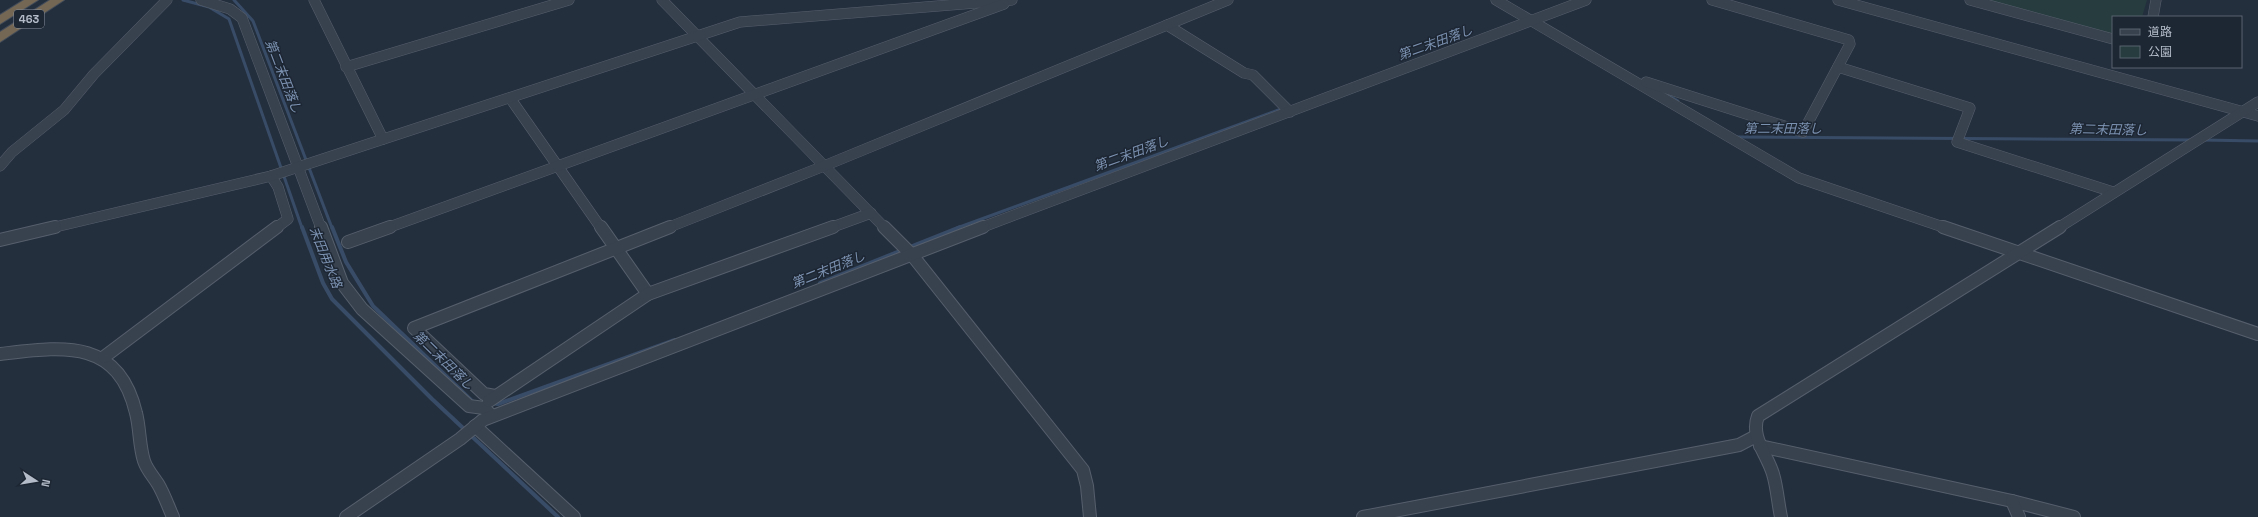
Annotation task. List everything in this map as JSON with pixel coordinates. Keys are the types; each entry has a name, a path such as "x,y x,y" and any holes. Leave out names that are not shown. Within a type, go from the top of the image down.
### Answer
{"highway":[{"name":"463","path":"0,20 32,0"},
{"name":"463","path":"0,38 58,0"}],"street":[{"path":"0,166 12,152 64,110 94,74 167,0"},
{"path":"201,0 230,9 242,18 342,283 362,310 469,406 488,412 912,255 1586,0"},
{"path":"314,0 383,139"},
{"path":"346,67 569,0"},
{"path":"662,0 698,35 912,255 1083,470 1087,486 1090,517"},
{"path":"0,240 271,176 740,22 1012,0"},
{"path":"348,242 1018,0"},
{"path":"495,396 484,394 414,328 824,166 1228,0"},
{"path":"1496,0 1637,81 1799,178 2258,334"},
{"path":"1637,81 1649,82 1803,132 1850,44 1849,40 1712,0"},
{"path":"1838,0 2258,116"},
{"path":"1970,0 2112,39"},
{"path":"2153,16 2156,0"},
{"path":"1167,24 1244,73 1253,75 1290,112"},
{"path":"1838,67 1970,108 1957,142 2113,192"},
{"path":"510,98 614,248 648,294"},
{"path":"1781,517 1773,474 1758,441 1754,426 1758,416 1972,279 2019,252 2113,192 2161,166 2258,102"},
{"path":"104,357 288,220 278,187 271,176"},
{"path":"346,517 460,439 488,412 495,396 648,294 872,213"},
{"path":"0,354 54,349 81,350 104,357 126,381 136,413 146,466 157,483 173,517"},
{"path":"475,426 574,517"},
{"path":"1370,516 1758,441 2074,517"},
{"path":"2012,501 2019,517"}],"green space":[{"path":"1979,0 2147,0 2142,16 2112,16 2112,35"}],"waterway":[{"name":"末田用水路","path":"183,0 209,7 229,19 302,228"},
{"name":"第二末田落し","path":"234,0 253,21 332,228"},
{"name":"第二末田落し","path":"1661,91 1678,101"},
{"name":"第二末田落し","path":"957,228 1284,108"},
{"name":"第二末田落し","path":"1735,137 2193,140"},
{"name":"第二末田落し","path":"2203,140 2258,141"},
{"name":"末田用水路","path":"302,227 323,283 332,299 432,399 558,517"},
{"name":"第二末田落し","path":"332,227 346,262 373,306 472,401"},
{"name":"第二末田落し","path":"820,283 960,227"},
{"name":"第二末田落し","path":"492,403 498,404 675,340"}]}
